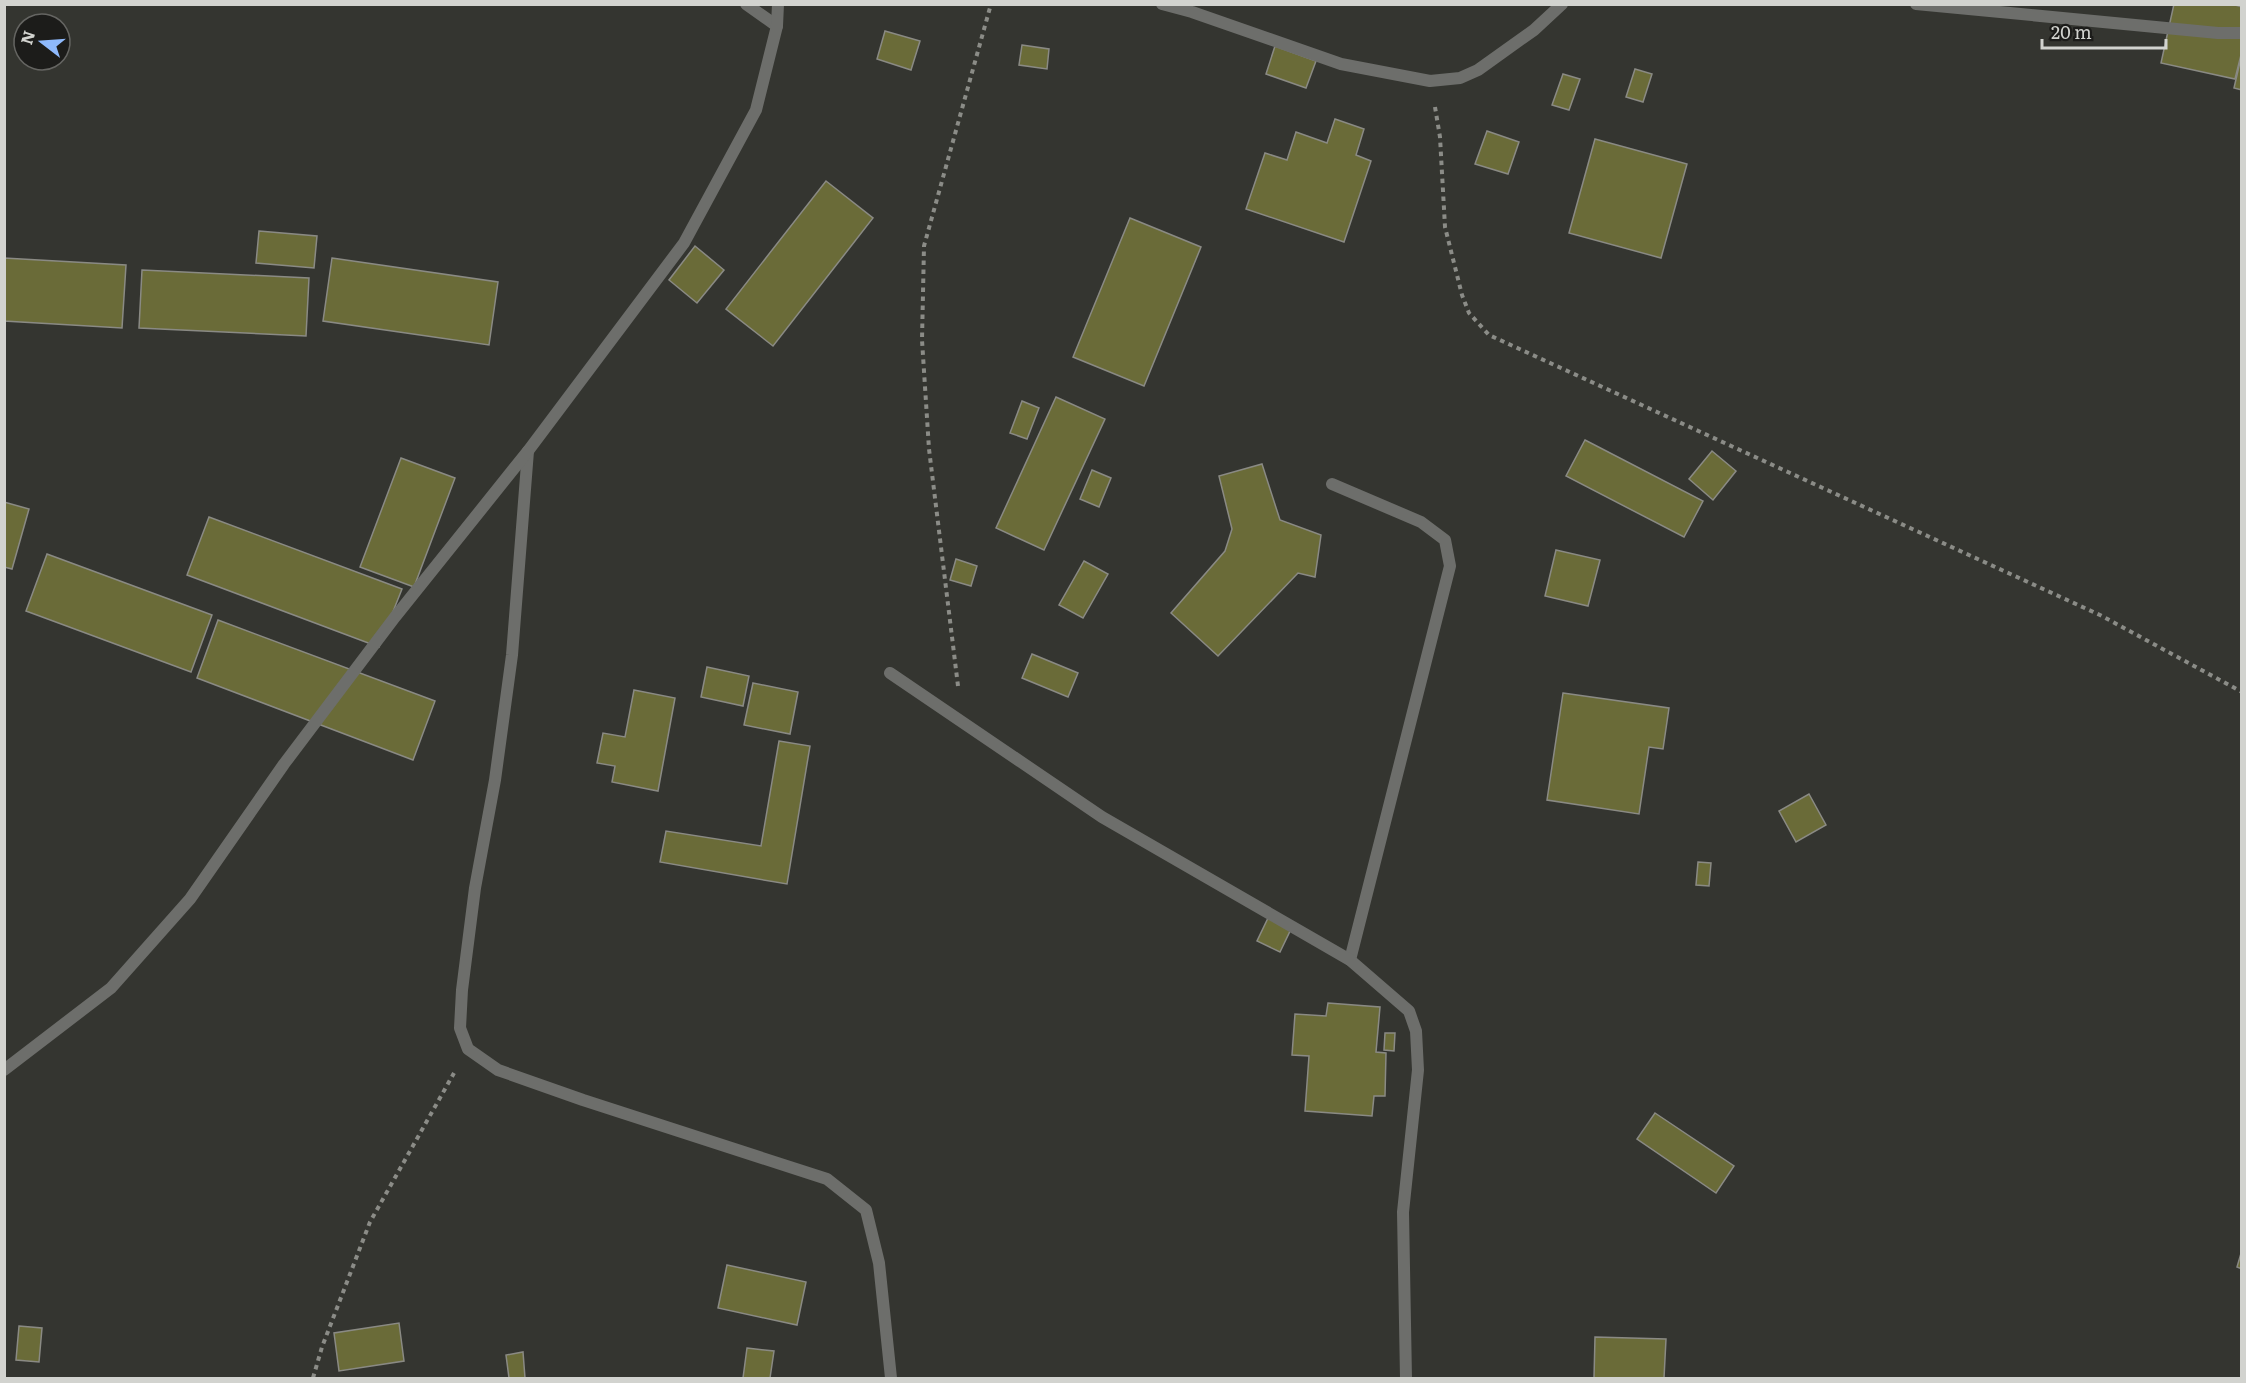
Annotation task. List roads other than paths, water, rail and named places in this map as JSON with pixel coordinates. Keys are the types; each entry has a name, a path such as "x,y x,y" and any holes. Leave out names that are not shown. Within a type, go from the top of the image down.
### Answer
{"street":[{"path":"746,4 777,26"},
{"path":"4,1070 111,988 190,899 284,764 395,617 528,451 684,243 756,110 777,26 778,4"},
{"path":"1162,4 1192,12 1341,64 1427,81 1460,78 1478,70 1533,30 1562,4"},
{"path":"1916,4 2206,32 2241,33"},
{"path":"528,451 512,655 462,990 460,1028 468,1049 498,1070 583,1101 827,1179 866,1210 879,1263 891,1378"},
{"path":"1332,484 1420,522 1445,540 1450,566 1350,960"},
{"path":"890,673 1102,817 1350,960 1409,1011 1416,1031 1418,1070 1403,1212 1406,1378"}]}
